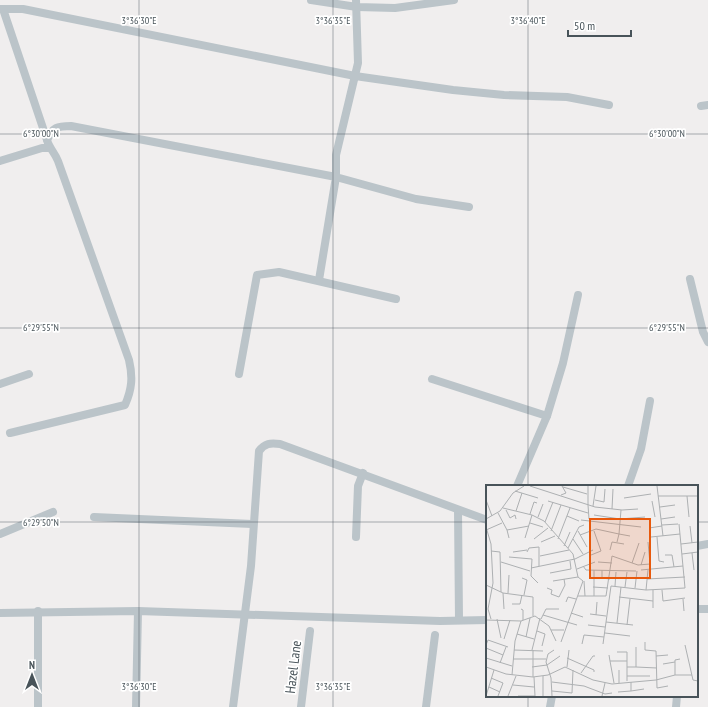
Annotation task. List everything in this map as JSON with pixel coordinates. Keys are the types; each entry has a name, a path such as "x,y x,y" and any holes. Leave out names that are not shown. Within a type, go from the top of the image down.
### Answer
{"street":[{"path":"311,0 356,3 395,8 454,0"},
{"path":"319,280 336,177 336,155 358,63 356,3"},
{"path":"10,433 125,405 130,394 132,381 129,360 58,161 48,144 1,9 23,9 355,76 460,91 504,95 567,96 609,105"},
{"path":"0,161 42,148 48,144 51,131 59,127 72,126 336,177 416,199 470,207"},
{"path":"239,374 257,275 279,272 396,299"},
{"path":"690,279 703,332 708,342"},
{"path":"517,485 547,416 563,364 578,295"},
{"path":"0,384 29,374"},
{"path":"432,379 547,416"},
{"path":"628,485 641,449 650,401"},
{"path":"233,707 250,566 252,524 259,451 264,445 272,443 280,444 486,520"},
{"path":"356,537 358,486 362,473"},
{"path":"458,510 459,620"},
{"path":"0,534 53,512"},
{"path":"94,517 252,524"},
{"path":"698,546 708,544"},
{"path":"0,613 38,611 138,611 486,620"},
{"path":"38,611 38,707"},
{"path":"136,707 138,611"},
{"name":"Hazel Lane","path":"301,707 310,631"},
{"path":"426,707 435,635"},
{"path":"550,707 552,697"},
{"path":"676,707 677,697"}]}
